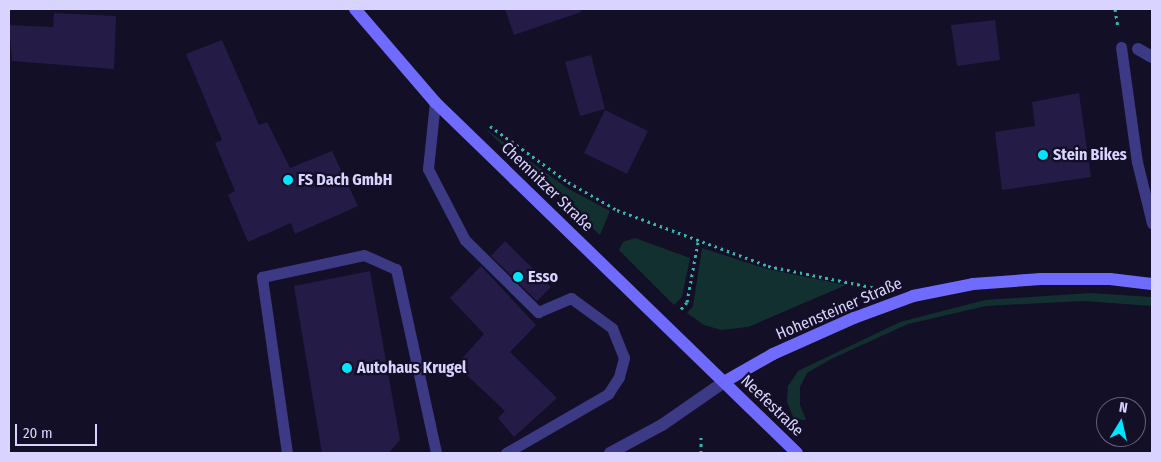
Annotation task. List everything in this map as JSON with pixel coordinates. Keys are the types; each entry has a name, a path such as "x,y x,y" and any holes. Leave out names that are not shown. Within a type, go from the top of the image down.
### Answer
{"main road":[{"name":"Chemnitzer Straße","path":"355,9 435,102 724,382"},
{"name":"Hohensteiner Straße","path":"724,382 791,346 854,318 913,296 973,284 1041,279 1110,279 1152,284"},
{"name":"Neefestraße","path":"724,382 797,453"}],"street":[{"path":"1138,49 1152,57"},
{"path":"610,453 662,425 724,382"}],"lane":[{"path":"1122,47 1137,162 1152,223"},
{"path":"435,102 428,169 465,240 538,312 571,298 612,328 624,358 619,377 608,394 506,453"},
{"path":"287,453 262,276 364,255 396,270 436,453"}],"path":[{"path":"485,123 568,182 617,210 698,242 768,266 913,296"},
{"path":"681,309 687,302 698,242"},
{"path":"701,435 701,453"}],"green space":[{"path":"484,128 567,188 610,211 600,235"},
{"path":"635,238 690,258 682,297 674,305 619,250 623,242"},
{"path":"702,248 767,269 846,285 748,327 721,330 704,325 687,313 693,306"},
{"path":"1090,293 1152,297 1152,306 1083,301 986,306 908,324 831,359 807,373 800,387 800,405 806,420 794,419 787,402 788,386 798,371 900,322 985,300"}],"building":[{"path":"505,9 580,9 581,12 514,35"},
{"path":"54,13 116,16 114,69 12,61 9,25 53,27"},
{"path":"995,20 1000,60 957,66 951,25"},
{"name":"FS Dach GmbH","path":"222,40 259,125 267,122 290,168 332,151 358,206 295,234 291,223 248,242 228,195 235,191 215,143 222,140 186,54"},
{"path":"591,55 605,109 580,116 565,62"},
{"path":"1079,93 1091,177 1002,190 995,132 1035,126 1032,102"},
{"path":"605,110 648,131 627,174 584,153"},
{"path":"505,241 551,287 537,301 491,256"},
{"path":"481,266 536,325 510,352 557,398 514,437 498,418 505,411 456,365 484,334 450,298"},
{"path":"370,271 400,440 389,453 322,453 294,286"}],"place":[{"name":"Stein Bikes","path":"1043,155"},
{"name":"FS Dach GmbH","path":"288,180"},
{"name":"Esso","path":"518,277"},
{"name":"Autohaus Krugel","path":"347,368"}]}
